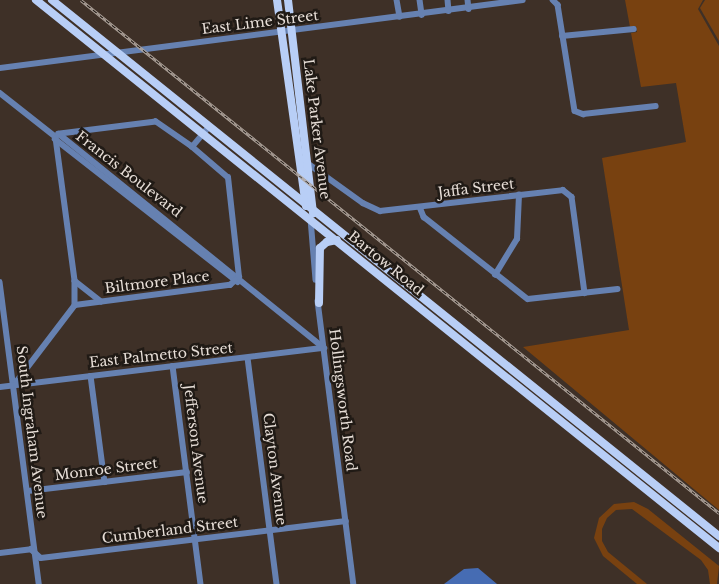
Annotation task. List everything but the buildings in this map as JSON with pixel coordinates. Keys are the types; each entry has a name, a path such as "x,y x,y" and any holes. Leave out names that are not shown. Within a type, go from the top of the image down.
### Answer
{"main road":[{"name":"Bartow Road","path":"36,0 202,135 338,240 719,548"},
{"name":"Bartow Road","path":"52,0 719,536"},
{"name":"Lake Parker Avenue","path":"277,0 306,205 311,220"},
{"name":"Lake Parker Avenue","path":"288,0 315,210 311,220"},
{"path":"318,304 320,248 326,242 338,240"}],"street":[{"path":"397,0 400,17"},
{"path":"420,0 422,14"},
{"path":"448,0 449,11"},
{"path":"468,0 469,9"},
{"name":"East Lime Street","path":"0,68 469,9 484,3 523,0"},
{"path":"553,0 558,5 575,111 583,114 656,106"},
{"path":"562,36 634,29"},
{"name":"Francis Boulevard","path":"0,93 324,348"},
{"path":"14,385 75,306 75,281 57,137 159,123 192,148 228,178 238,280"},
{"path":"192,148 209,127"},
{"name":"Jaffa Street","path":"300,158 370,208 380,211 558,189 572,197 585,293"},
{"path":"495,275 517,239 519,195"},
{"path":"420,207 424,217 520,295 532,300 616,289"},
{"name":"Hollingsworth Road","path":"311,220 318,304 354,584"},
{"name":"Biltmore Place","path":"75,306 101,301 230,286 238,280"},
{"path":"75,281 101,301"},
{"name":"South Ingraham Avenue","path":"0,282 2,312 14,385 39,584"},
{"name":"East Palmetto Street","path":"0,387 324,348"},
{"name":"Clayton Avenue","path":"248,358 277,584"},
{"name":"Jefferson Avenue","path":"173,366 201,584"},
{"path":"91,376 105,482"},
{"path":"585,439 590,432"},
{"name":"Monroe Street","path":"28,491 187,472"},
{"name":"Cumberland Street","path":"0,553 30,550 41,558 346,521"}],"shaded area":[{"path":"625,0 703,0 698,9 719,46 719,510 523,347 629,330 602,158 686,142 676,83 641,87 631,33 637,32 636,26 630,27"},
{"path":"705,0 719,0 719,41 700,8"},
{"path":"634,502 648,509 719,566 717,584 710,584 708,570 701,560 632,509 616,510 607,518 602,529 602,541 608,552 647,584 637,584 603,556 594,538 599,518 614,504"}],"water":[{"path":"478,568 497,584 444,584 464,569"}],"railway":[{"path":"81,0 719,513"}]}
